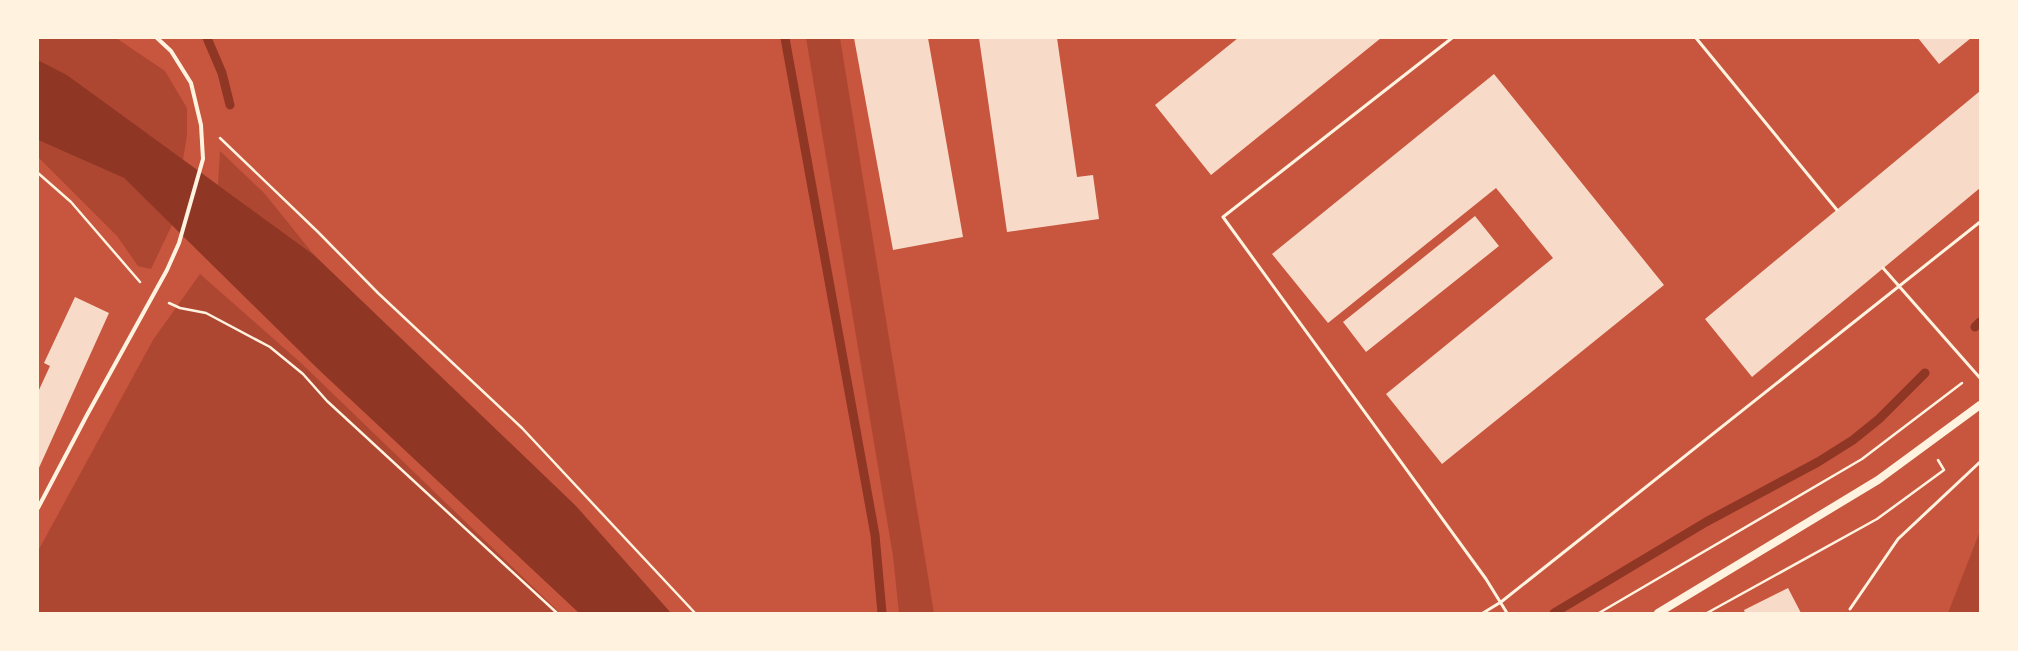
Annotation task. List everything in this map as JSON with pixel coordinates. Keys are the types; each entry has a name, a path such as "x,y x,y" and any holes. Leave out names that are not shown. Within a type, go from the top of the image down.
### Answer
{"main road":[{"path":"1658,613 1878,480 1980,405"}],"street":[{"path":"38,508 87,415 167,270 179,243 203,158 201,125 191,83 171,51 157,38"}],"lane":[{"path":"1452,38 1223,217 1486,579 1507,613"},
{"path":"1696,38 1837,210"},
{"path":"1483,613 1500,602 1980,222"},
{"path":"1883,268 1980,378"},
{"path":"1850,609 1898,539 1980,462"}],"path":[{"path":"201,125 219,137 378,292 522,428 694,613"},
{"path":"38,173 71,202 118,259 153,296 180,308 206,313 270,347 303,374 327,401 557,613"},
{"path":"1599,613 1862,459 1976,373"},
{"path":"1707,613 1877,519 1950,466"}],"shaded area":[{"path":"38,38 116,38 165,71 187,108 187,135 183,160 67,75 38,60"},
{"path":"806,38 840,38 934,613 899,613 893,556"},
{"path":"38,60 67,75 314,255 576,506 671,613 579,613 318,369 124,178 38,140"},
{"path":"38,140 124,178 172,225 151,269 138,266 117,236 38,157"},
{"path":"220,151 265,194 314,255 218,185"},
{"path":"200,274 301,363 560,613 38,613 38,551 153,340"},
{"path":"1980,531 1980,613 1948,613"}],"building":[{"path":"854,38 928,38 963,237 893,250"},
{"path":"979,38 1057,38 1077,177 1093,175 1099,219 1007,232"},
{"path":"1238,38 1381,38 1211,175 1155,105"},
{"path":"1918,38 1971,38 1939,64"},
{"path":"1494,74 1664,285 1442,464 1386,394 1553,258 1496,188 1328,323 1272,254"},
{"path":"1980,91 1980,188 1752,377 1705,319"},
{"path":"1475,216 1499,246 1366,352 1343,322"},
{"path":"75,297 109,313 38,470 38,392 50,366 44,363"},
{"path":"1788,588 1801,613 1745,613 1744,610"}],"waterway":[{"path":"207,38 222,73 230,105"},
{"path":"785,38 875,535 882,613"},
{"path":"1975,327 1980,322"},
{"path":"1554,613 1706,522 1818,462 1853,440 1879,419 1925,373"}]}
